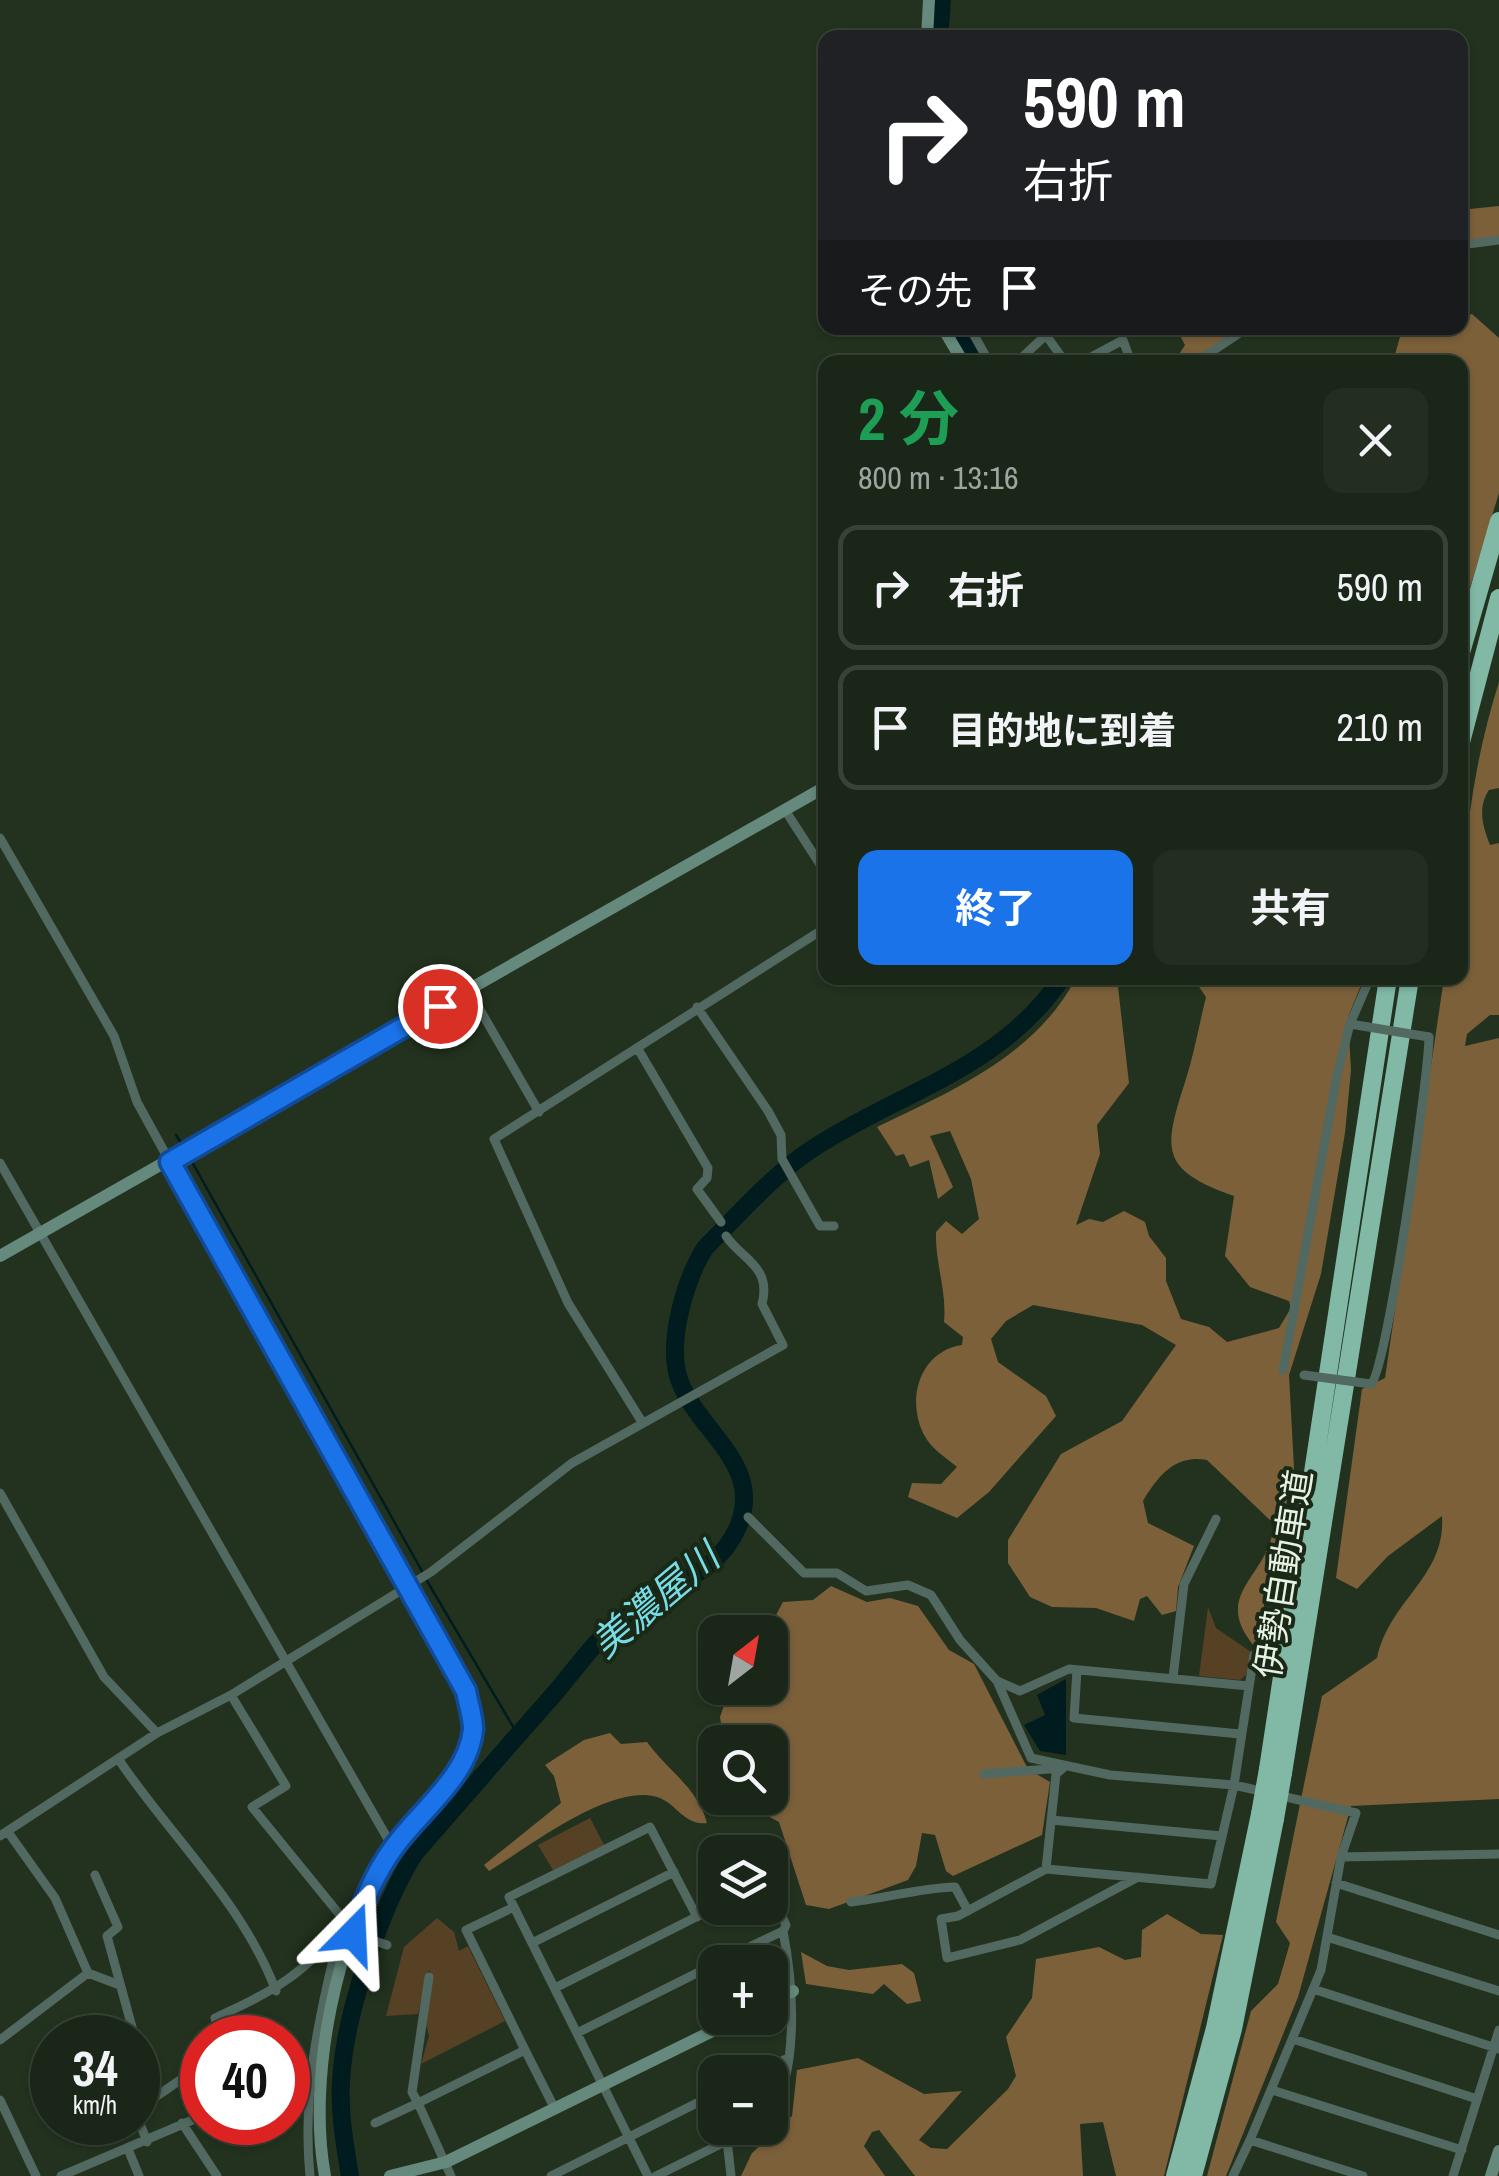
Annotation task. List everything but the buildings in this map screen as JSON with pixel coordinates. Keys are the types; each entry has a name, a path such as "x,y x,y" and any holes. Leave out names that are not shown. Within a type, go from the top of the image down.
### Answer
{"highway":[{"path":"1468,628 1499,521"},
{"path":"1468,716 1499,598"},
{"name":"伊勢自動車道","path":"1193,2176 1233,2029 1268,1816 1387,985"},
{"name":"伊勢自動車道","path":"1275,1771 1409,985"},
{"name":"伊勢自動車道","path":"1175,2176 1268,1816"}],"street":[{"path":"927,30 929,0"},
{"path":"1468,244 1499,240"},
{"path":"1025,355 1046,335"},
{"path":"1206,355 1236,335"},
{"path":"1095,355 1124,340 1129,355"},
{"path":"0,1256 818,791"},
{"path":"785,810 818,861"},
{"path":"0,838 114,1036 137,1102 466,1691 473,1728 458,1766 393,1848 353,1929 322,2062 319,2137 324,2176"},
{"path":"642,1422 568,1303 494,1138 818,932"},
{"path":"1283,1370 1350,1024 1367,985"},
{"path":"468,989 539,1112"},
{"path":"697,1007 768,1110 781,1135 782,1159 820,1226 834,1226"},
{"path":"1304,1375 1371,1384 1380,1370 1429,1036 1350,1024"},
{"path":"638,1049 708,1168 708,1178 697,1188 721,1222"},
{"path":"0,1164 393,1848"},
{"path":"117,1984 88,1972 55,1898 4,1834 158,1733 231,1694 408,1586 456,1554 572,1463 784,1346 762,1304 765,1292 753,1260 726,1236"},
{"path":"0,1494 104,1677 158,1733"},
{"path":"748,1517 804,1573 837,1572 866,1592 908,1586 928,1592 997,1682 1031,1758 1066,1767 1234,1785 1356,1812 1340,1857 1327,1937 1313,1989 1233,2176"},
{"path":"1173,1678 1182,1592 1216,1519"},
{"path":"1138,1877 1020,1940 947,1958 941,1919 968,1910 1046,1869 1138,1877 1211,1884 1234,1785 1254,1656 1259,1650"},
{"path":"997,1682 1020,1691 1058,1671 1076,1670 1249,1686"},
{"path":"1076,1670 1074,1718 1240,1734"},
{"path":"231,1694 286,1786 252,1807 353,1929 387,1945"},
{"path":"119,1760 150,1805 232,1904 276,1991"},
{"path":"984,1774 1066,1767"},
{"path":"1046,1869 1056,1774 1066,1767"},
{"path":"1051,1820 1222,1836"},
{"path":"554,1988 696,1917 650,1827 508,1897 514,1907 554,1988 630,2138 652,2176 717,2145"},
{"path":"1340,1857 1499,1854"},
{"path":"532,1943 674,1872"},
{"path":"95,1876 118,1927 107,1936 127,2015"},
{"path":"1336,1883 1499,1934"},
{"path":"851,1902 890,1898 913,1888 955,1887 968,1910"},
{"path":"514,1907 466,1930 555,2108"},
{"path":"786,1925 783,1932 794,1991 786,2055"},
{"path":"222,2015 276,1991 295,1970 329,1946 332,1939 353,1929"},
{"path":"755,1945 783,1932"},
{"path":"1327,1937 1499,1991"},
{"path":"310,2176 307,2100 314,2038 338,1942 332,1939"},
{"path":"0,2040 88,1972"},
{"path":"577,2033 698,1972"},
{"path":"429,1977 412,2092 451,2176"},
{"path":"1313,1989 1496,2048"},
{"path":"788,1994 794,1991"},
{"path":"1453,2176 1499,2030"},
{"path":"390,2176 446,2162 705,2035"},
{"path":"1292,2040 1477,2099"},
{"path":"374,2123 525,2050"},
{"path":"1272,2090 1462,2150"},
{"path":"0,2100 36,2176"},
{"path":"551,2176 698,2103"},
{"path":"1250,2140 1363,2176"},
{"path":"61,2176 92,2160 138,2145"},
{"path":"197,2145 217,2176"},
{"path":"728,2145 730,2176"},
{"path":"128,2149 139,2176"},
{"path":"1491,2176 1499,2151"}],"shaded area":[{"path":"1499,206 1499,240 1468,243 1468,209"},
{"path":"1472,314 1499,338 1499,493 1468,594 1468,355 1395,355 1400,335 1468,335 1468,315"},
{"path":"1180,335 1239,335 1210,355 1179,355 1185,345"},
{"path":"1499,682 1499,788 1489,790 1482,811 1490,845 1499,843 1499,1015 1490,1015 1467,1034 1465,1046 1499,1038 1499,1799 1351,1806 1298,1997 1226,2176 1207,2176 1251,2011 1278,1984 1290,1943 1276,1922 1322,1696 1377,1658 1393,1620 1427,1572 1441,1537 1442,1516 1388,1556 1357,1589 1336,1578 1362,1389 1385,1378 1443,985 1468,985 1468,828 1488,719"},
{"path":"1072,985 1118,985 1129,1083 1097,1125 1100,1154 1076,1225 1089,1219 1103,1222 1124,1211 1145,1222 1149,1236 1166,1258 1166,1281 1181,1319 1209,1327 1227,1342 1279,1328 1291,1308 1289,1301 1250,1287 1225,1256 1234,1196 1192,1177 1174,1155 1173,1125 1206,997 1198,985 1361,985 1348,1017 1351,1070 1345,1133 1321,1274 1289,1375 1294,1468 1255,1647 1242,1628 1240,1598 1263,1558 1274,1524 1207,1460 1186,1460 1169,1469 1143,1501 1148,1523 1194,1546 1178,1587 1176,1611 1162,1615 1147,1596 1140,1599 1134,1621 1096,1608 1052,1607 1030,1597 1008,1563 1008,1540 1061,1454 1122,1421 1176,1345 1142,1325 1033,1305 1006,1321 991,1339 998,1362 1046,1396 1056,1416 989,1492 957,1518 908,1497 912,1483 941,1484 957,1467 923,1433 917,1391 927,1366 936,1356 962,1345 963,1337 944,1322 936,1232 946,1221 962,1234 979,1219 971,1179 950,1131 930,1136 953,1187 938,1199 929,1160 910,1167 904,1154 896,1156 877,1127 990,1068 1039,1029"},
{"path":"831,1586 867,1602 890,1598 918,1606 949,1650 974,1664 1028,1769 1050,1782 1042,1835 953,1876 946,1871 935,1835 922,1833 916,1866 908,1880 829,1909 806,1905 788,1850 788,1835 783,1835 779,1822 766,1815 788,1815 788,1725 721,1725 720,1717 724,1705 788,1705 788,1615 776,1615 783,1602 813,1600"},
{"path":"1208,1607 1216,1628 1251,1652 1246,1675 1240,1680 1199,1676"},
{"path":"610,1733 621,1744 647,1742 690,1790 698,1802 698,1815 704,1815 707,1823 691,1821 661,1798 634,1796 591,1809 489,1871 484,1865 561,1803 554,1776 545,1765 584,1740"},
{"path":"590,1818 604,1845 553,1870 538,1845"},
{"path":"1167,1914 1201,1934 1223,1935 1164,2176 1116,2176 1103,2122 1080,2124 1083,2176 915,2176 879,2130 872,2132 864,2146 885,2176 741,2176 752,2153 761,2145 788,2145 788,2120 792,2116 797,2070 858,2058 924,2094 962,2091 919,2140 931,2148 947,2149 1008,2089 1016,2076 1006,2037 1032,1998 1036,1959 1099,1947 1125,1960 1141,1957 1142,1930"},
{"path":"437,1918 454,1932 459,1951 468,1946 505,2021 421,2064 429,2036 424,2015 433,1977 429,1970 418,2014 386,2016 404,1947"},
{"path":"801,1952 827,1966 849,1970 902,1964 914,1973 921,2001 907,2004 884,1984 873,1994 806,1984"}],"water":[{"path":"1066,1679 1066,1755 1040,1751 1024,1725 1045,1715 1037,1695"}],"waterway":[{"name":"美濃屋川","path":"940,30 942,0"},
{"name":"美濃屋川","path":"961,335 972,355"},
{"name":"美濃屋川","path":"350,2176 341,2094 349,2027 377,1932 415,1853 603,1636 636,1607 716,1559 738,1527 744,1504 742,1483 723,1446 685,1392 675,1358 681,1308 705,1248 798,1159 979,1057 1037,1010 1057,985"},
{"path":"176,1135 183,1146"},
{"path":"187,1153 423,1573"},
{"path":"427,1581 518,1735"}],"route":[{"path":"353,1934 378,1872 440,1792 467,1749 473,1728 466,1691 170,1162 440,1006"}]}
